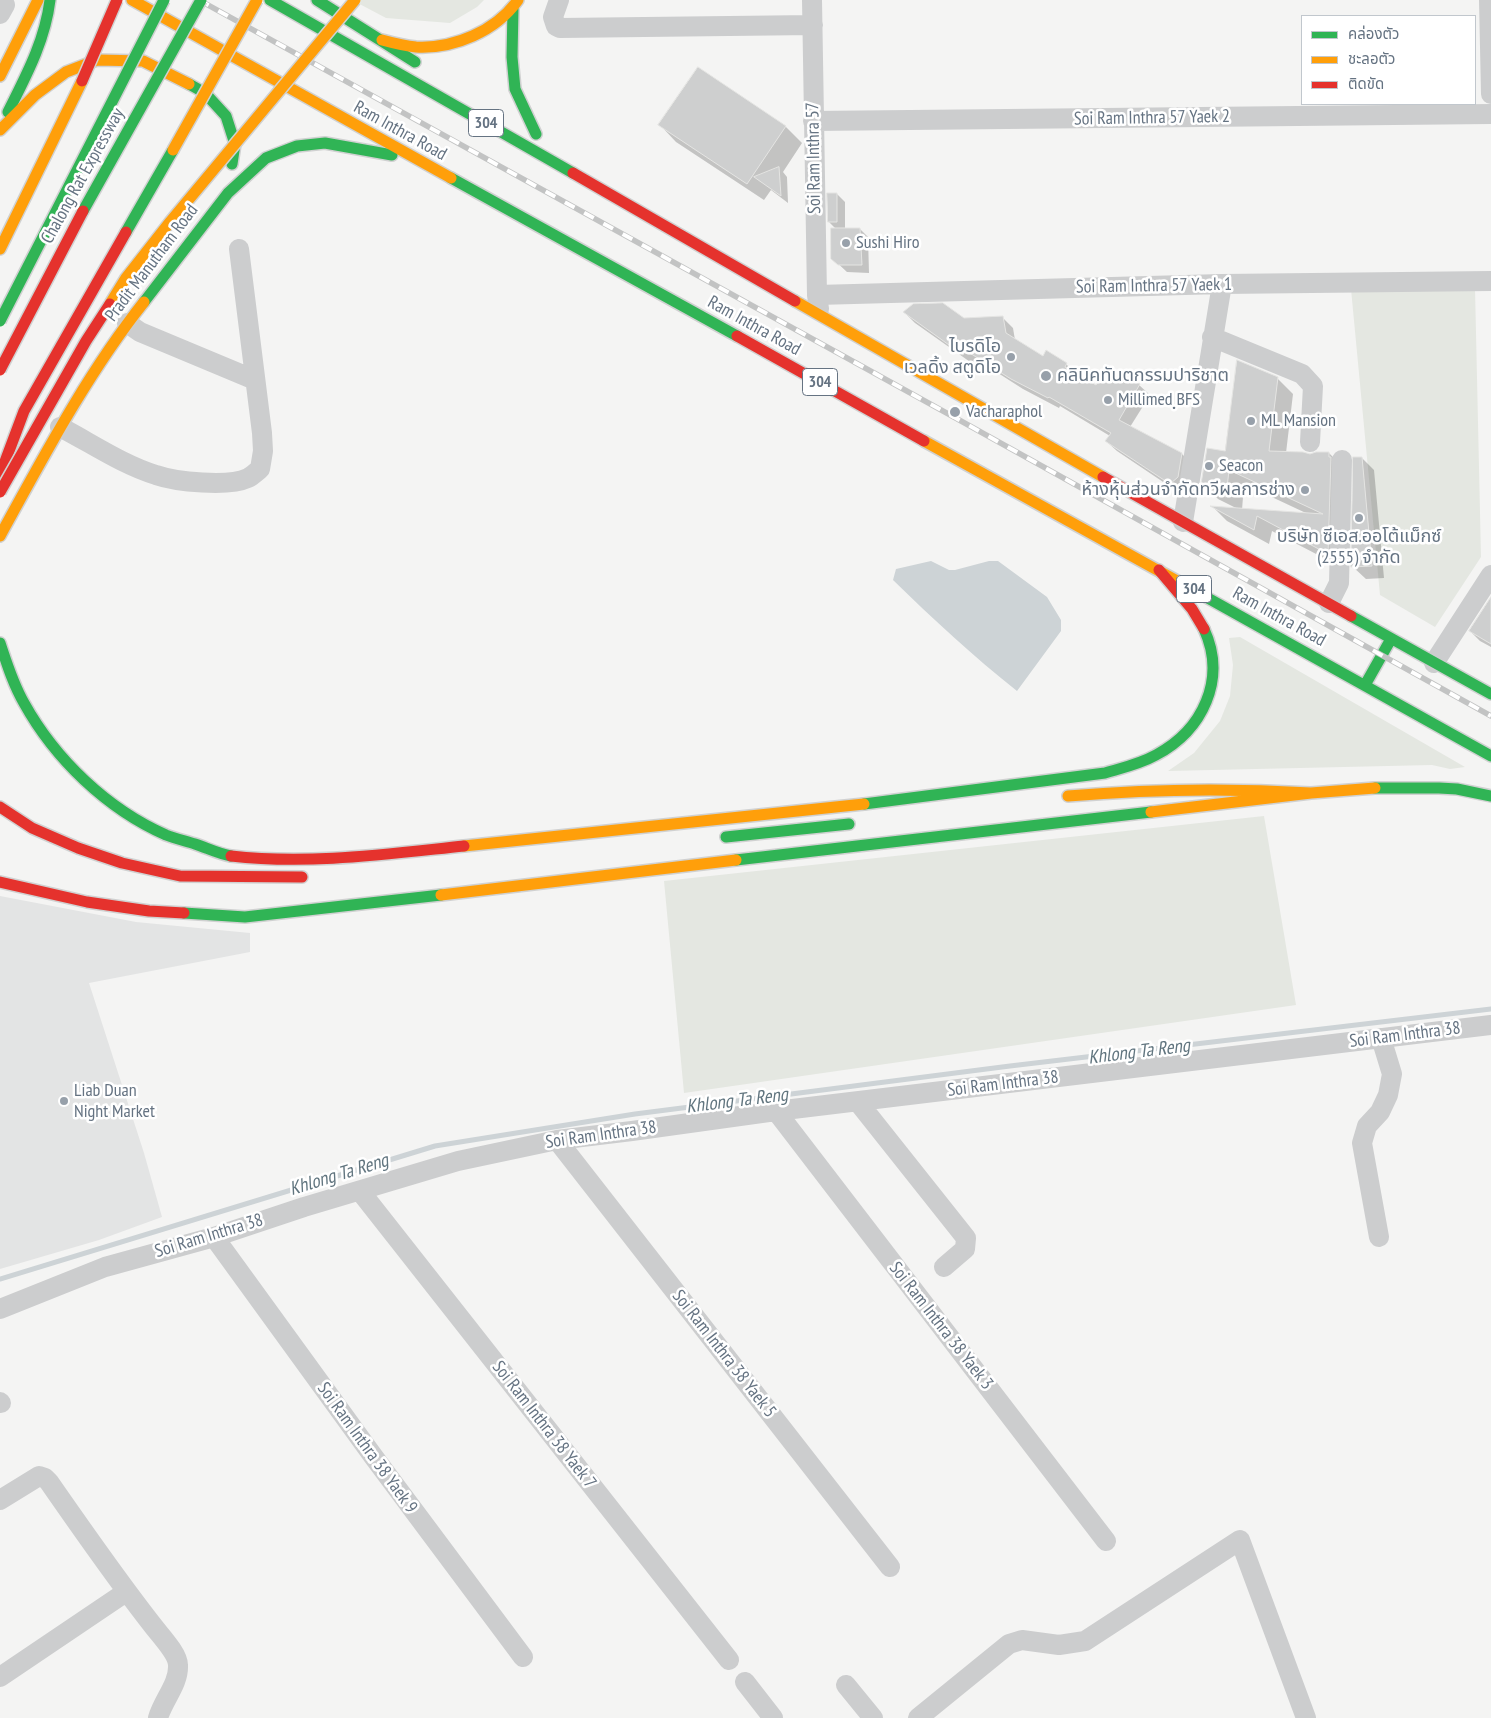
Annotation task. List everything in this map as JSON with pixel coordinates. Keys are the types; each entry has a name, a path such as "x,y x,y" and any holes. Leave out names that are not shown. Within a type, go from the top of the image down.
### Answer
{"main road":[{"path":"0,76 38,0"},
{"path":"0,130 36,53 45,28 50,0"},
{"path":"0,249 82,81 117,0"},
{"name":"Ram Inthra Road","path":"132,0 418,161 1159,570 1491,756"},
{"name":"Chalong Rat Expressway","path":"0,321 164,0"},
{"name":"Chalong Rat Expressway","path":"0,370 86,206 201,0"},
{"path":"0,475 24,411 257,0"},
{"name":"Ram Inthra Road","path":"270,0 702,246 820,316 1491,694"},
{"path":"317,0 428,69"},
{"path":"0,492 86,341 126,278 206,178 355,0"},
{"path":"378,39 419,48 448,45 485,30 515,5"},
{"path":"515,5 512,57 515,89 539,136 519,124"},
{"path":"0,130 35,95 66,72 97,60 143,62 205,94 226,116 235,144 228,193"},
{"name":"Pradit Manutham Road","path":"0,536 60,428 126,323 228,193 266,158 297,146 325,143 418,161"},
{"path":"621,188 702,246"},
{"path":"0,643 17,692 36,725 71,766 113,804 163,834 229,856 282,860 345,858 880,802 1105,773 1135,765 1162,752 1183,736 1199,718 1209,699 1214,678 1212,654 1207,635 1197,617 1159,570"},
{"path":"1365,685 1391,638"},
{"path":"0,882 96,904 245,917 1311,793 1368,788 1417,787 1458,790 1491,796"},
{"path":"1058,797 1130,790 1186,788 1245,788 1311,793"},
{"path":"0,808 32,828 78,848 122,863 180,876 276,878 313,876"},
{"path":"715,838 804,830 863,822"}],"street":[{"path":"559,0 553,17 556,26 560,28 813,25"},
{"name":"Soi Ram Inthra 57","path":"812,0 817,295 820,316"},
{"path":"1489,0 1491,94"},
{"name":"Soi Ram Inthra 57 Yaek 2","path":"813,121 1491,114"},
{"path":"60,428 126,462 156,475 174,479 222,483 248,478 260,469 263,451 262,433 239,249"},
{"name":"Soi Ram Inthra 57 Yaek 1","path":"817,295 1222,284 1491,281"},
{"path":"1183,522 1222,284"},
{"path":"126,323 140,332 255,380"},
{"path":"1212,336 1302,374 1314,386 1310,442"},
{"path":"1329,603 1340,583 1342,460"},
{"path":"1434,663 1491,575"},
{"name":"Soi Ram Inthra 38","path":"0,1309 105,1267 214,1237 304,1206 458,1161 557,1140 776,1110 858,1102 1491,1024"},
{"path":"1379,1237 1362,1143 1367,1126 1380,1112 1388,1096 1392,1074 1381,1038"},
{"path":"858,1102 966,1238 965,1249 944,1267"},
{"name":"Soi Ram Inthra 38 Yaek 3","path":"776,1110 1106,1541"},
{"name":"Soi Ram Inthra 38 Yaek 5","path":"557,1140 890,1568"},
{"name":"Soi Ram Inthra 38 Yaek 7","path":"360,1191 728,1660"},
{"name":"Soi Ram Inthra 38 Yaek 9","path":"214,1237 373,1456 524,1657"},
{"path":"0,1500 32,1479 39,1476 45,1478 126,1592 169,1647 178,1664 176,1678 158,1718"},
{"path":"918,1718 1009,1644 1022,1640 1059,1645 1085,1641 1240,1540 1306,1718"},
{"path":"0,1677 126,1592"},
{"path":"745,1682 773,1718"},
{"path":"846,1685 873,1718"}],"shaded area":[{"path":"352,0 484,0 477,7 450,23 386,18"},
{"path":"1475,288 1481,557 1435,627 1380,595 1351,289"},
{"path":"931,561 949,570 955,570 989,561 998,561 1047,597 1061,620 1061,631 1017,691 954,637 893,580 896,569"},
{"path":"1240,637 1465,767 1450,769 1432,765 1168,771 1194,753 1220,721 1230,696 1233,665 1229,638"},
{"path":"1264,816 1296,1005 684,1093 664,881"},
{"name":"Liab Duan Night Market","path":"0,896 136,922 250,933 250,952 89,983 144,1153 162,1217 99,1240 0,1269"}],"building":[{"path":"698,67 786,126 747,184 658,125"},
{"path":"779,167 781,196 754,177"},
{"path":"827,193 837,193 837,222 828,222"},
{"name":"Sushi Hiro","path":"831,228 860,228 862,265 838,265 831,259"},
{"path":"943,303 964,318 1003,316 1006,333 1043,356 1046,350 1067,363 1065,367 1096,385 1107,365 1140,384 1119,420 1182,453 1178,477 1170,484 1105,441 1111,433 1049,397 1011,379 965,350 963,355 903,312 913,304"},
{"path":"1237,360 1278,377 1269,451 1310,454 1329,452 1329,457 1331,457 1328,554 1257,516 1254,530 1210,506 1323,514 1229,470 1226,497 1201,484 1207,448 1225,451"},
{"name":"บริษัท ซีเอส.ออโต้แม็กซ์ (2555) จำกัด","path":"1353,457 1362,457 1372,566 1351,567"},
{"path":"1491,597 1491,644 1469,631"}],"waterway":[{"name":"Khlong Ta Reng","path":"0,1279 435,1146 635,1114 1010,1066 1491,1009"}],"railway":[{"path":"199,0 1491,716"}],"traffic: fast":[{"path":"8,112 28,72 39,44 50,0"},
{"path":"0,321 164,0"},
{"path":"83,211 201,0"},
{"path":"270,0 573,173"},
{"path":"317,0 415,62"},
{"path":"513,9 512,57 515,89 536,134"},
{"path":"189,84 205,93 226,116 235,144 232,164"},
{"path":"144,302 228,193 266,158 297,146 325,143 392,155"},
{"path":"126,232 173,150"},
{"path":"451,178 737,336"},
{"path":"1188,587 1491,756"},
{"path":"1351,616 1491,694"},
{"path":"864,804 1105,773 1131,766 1156,755 1187,732 1198,717 1206,701 1211,684 1213,666 1204,629"},
{"path":"1365,685 1391,639"},
{"path":"0,643 10,674 24,703 51,744 84,780 103,797 144,824 170,836 231,856"},
{"path":"1375,788 1457,789 1491,796"},
{"path":"736,860 1151,812"},
{"path":"726,837 849,824"},
{"path":"184,913 245,917 441,895"}],"traffic: slow":[{"path":"0,76 38,0"},
{"path":"132,0 451,178"},
{"path":"173,150 257,0"},
{"path":"110,304 126,278 170,222 355,0"},
{"path":"382,40 416,47 445,45 459,41 473,36 498,21 518,0"},
{"path":"0,130 35,95 66,72 97,60 143,61 189,84"},
{"path":"0,249 82,81"},
{"path":"795,301 1103,477"},
{"path":"0,536 85,387 123,329 144,302"},
{"path":"924,441 1188,587"},
{"path":"1151,812 1311,793 1375,788"},
{"path":"1068,796 1190,790 1311,793"},
{"path":"464,846 864,804"},
{"path":"441,895 736,860"}],"traffic: jam":[{"path":"82,81 117,0"},
{"path":"573,173 795,301"},
{"path":"0,370 83,211"},
{"path":"0,475 24,411 126,232"},
{"path":"0,492 86,341 110,304"},
{"path":"737,336 924,441"},
{"path":"1103,477 1351,616"},
{"path":"1159,570 1192,609 1204,629"},
{"path":"0,807 32,828 78,848 122,863 180,876 302,877"},
{"path":"231,856 319,859 464,846"},
{"path":"0,882 87,902 149,911 184,913"}],"place":[{"name":"Sushi Hiro","path":"846,243"},
{"name":"ไบรดิโอ เวลดิ้ง สตูดิโอ","path":"1011,357"},
{"name":"คลินิคทันตกรรมปาริชาต","path":"1046,376"},
{"name":"Millimed ฺBFS","path":"1108,400"},
{"name":"Vacharaphol","path":"955,412"},
{"name":"ML Mansion","path":"1251,421"},
{"name":"Seacon","path":"1209,466"},
{"name":"ห้างหุ้นส่วนจำกัดทวีผลการช่าง","path":"1305,490"},
{"name":"บริษัท ซีเอส.ออโต้แม็กซ์ (2555) จำกัด","path":"1359,518"},
{"name":"Liab Duan Night Market","path":"64,1101"}]}
